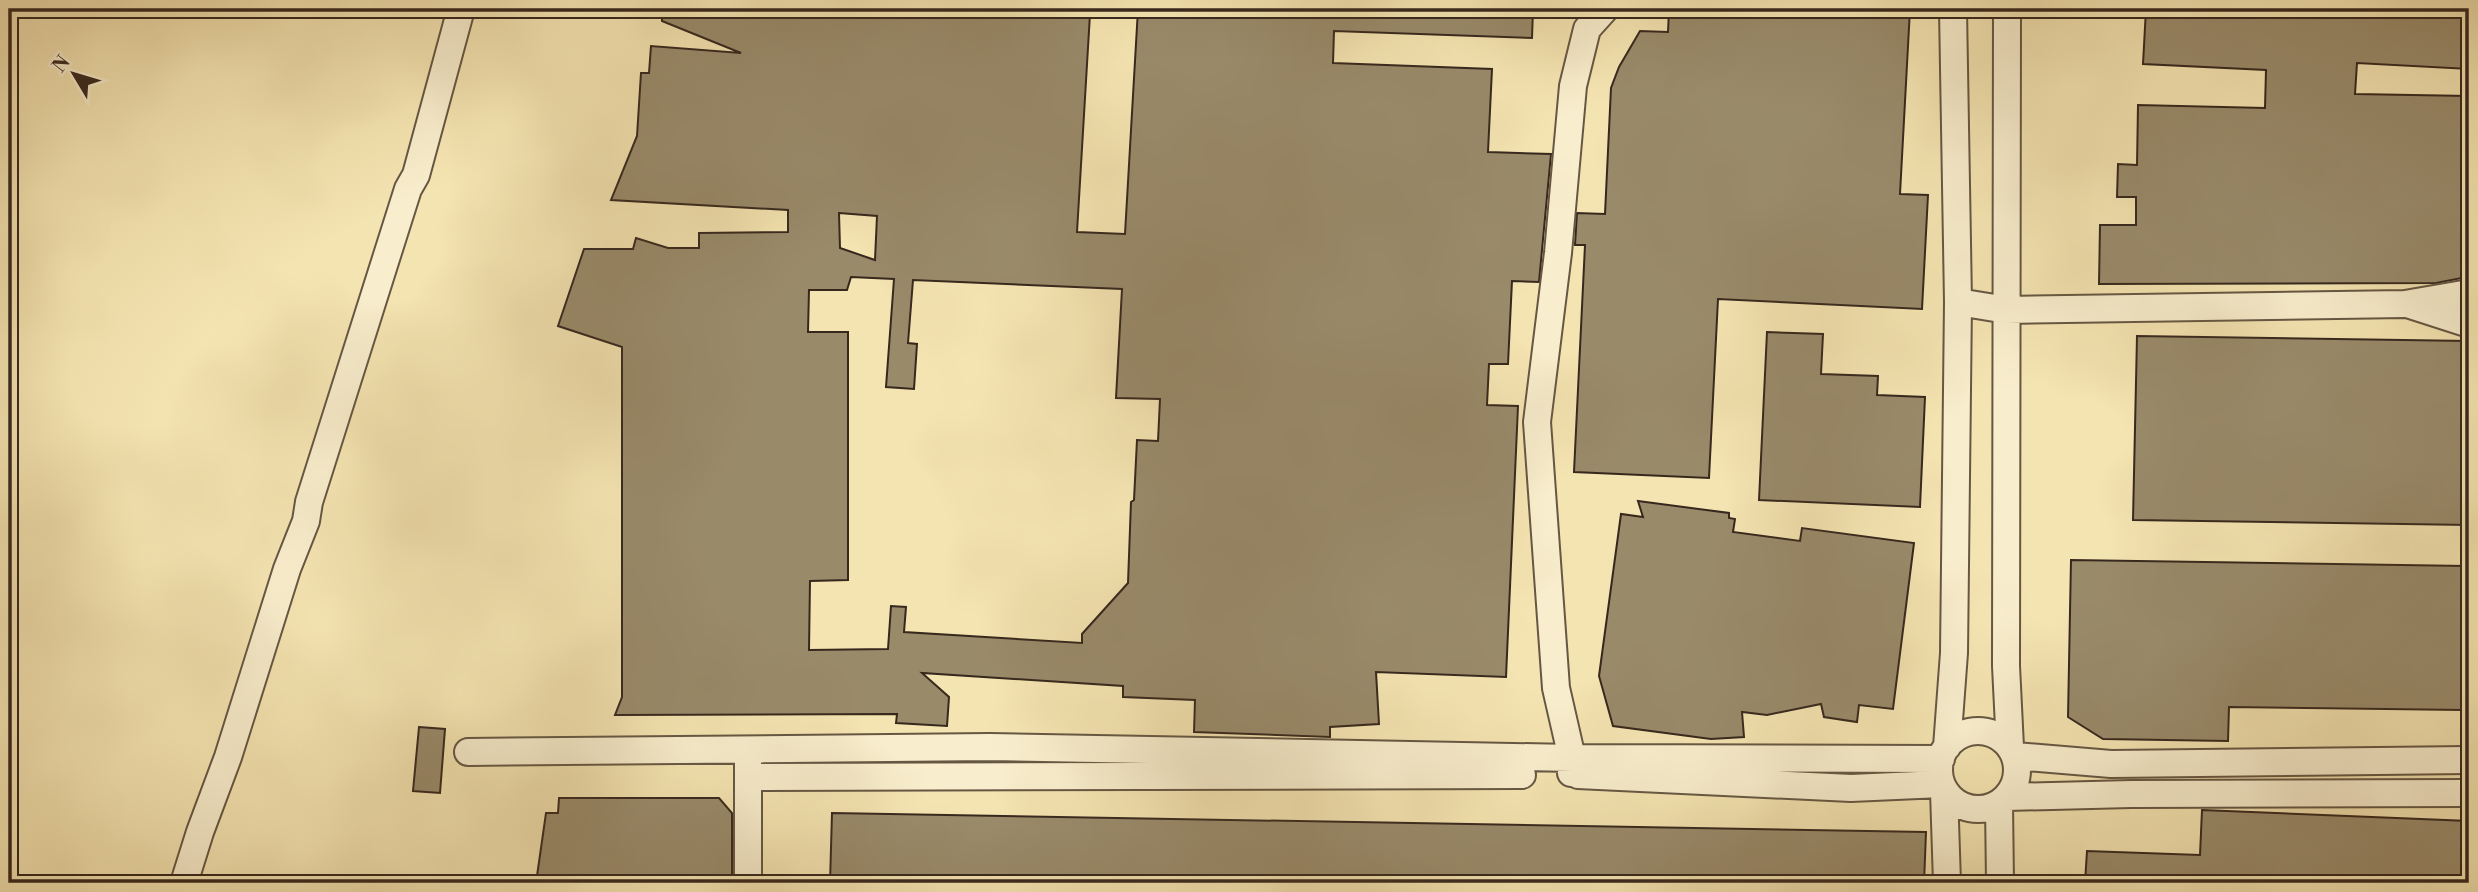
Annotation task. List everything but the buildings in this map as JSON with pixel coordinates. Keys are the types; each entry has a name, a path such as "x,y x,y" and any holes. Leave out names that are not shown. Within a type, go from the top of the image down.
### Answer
{"street":[{"path":"184,883 228,757 287,569 306,521 313,491 408,189 416,175 461,9"},
{"path":"1571,767 1556,688 1537,422 1558,253 1573,86 1587,29 1605,9"},
{"path":"1947,883 1943,770 1954,653 1958,302 1953,9"},
{"path":"2000,883 2003,800 2016,778 2006,666 2007,9"},
{"path":"1958,302 2007,310 2404,304 2469,293"},
{"path":"2404,304 2469,324"},
{"path":"1943,770 1956,738 1979,731 2001,739 2012,752 2111,764 2469,760"},
{"path":"468,752 990,747 1571,767 1851,788 1943,770"},
{"path":"747,749 750,777 748,883"},
{"path":"750,777 1571,767"},
{"path":"1943,770 1963,807 1975,809 1987,808 2003,800 2131,794 2469,793"}]}
